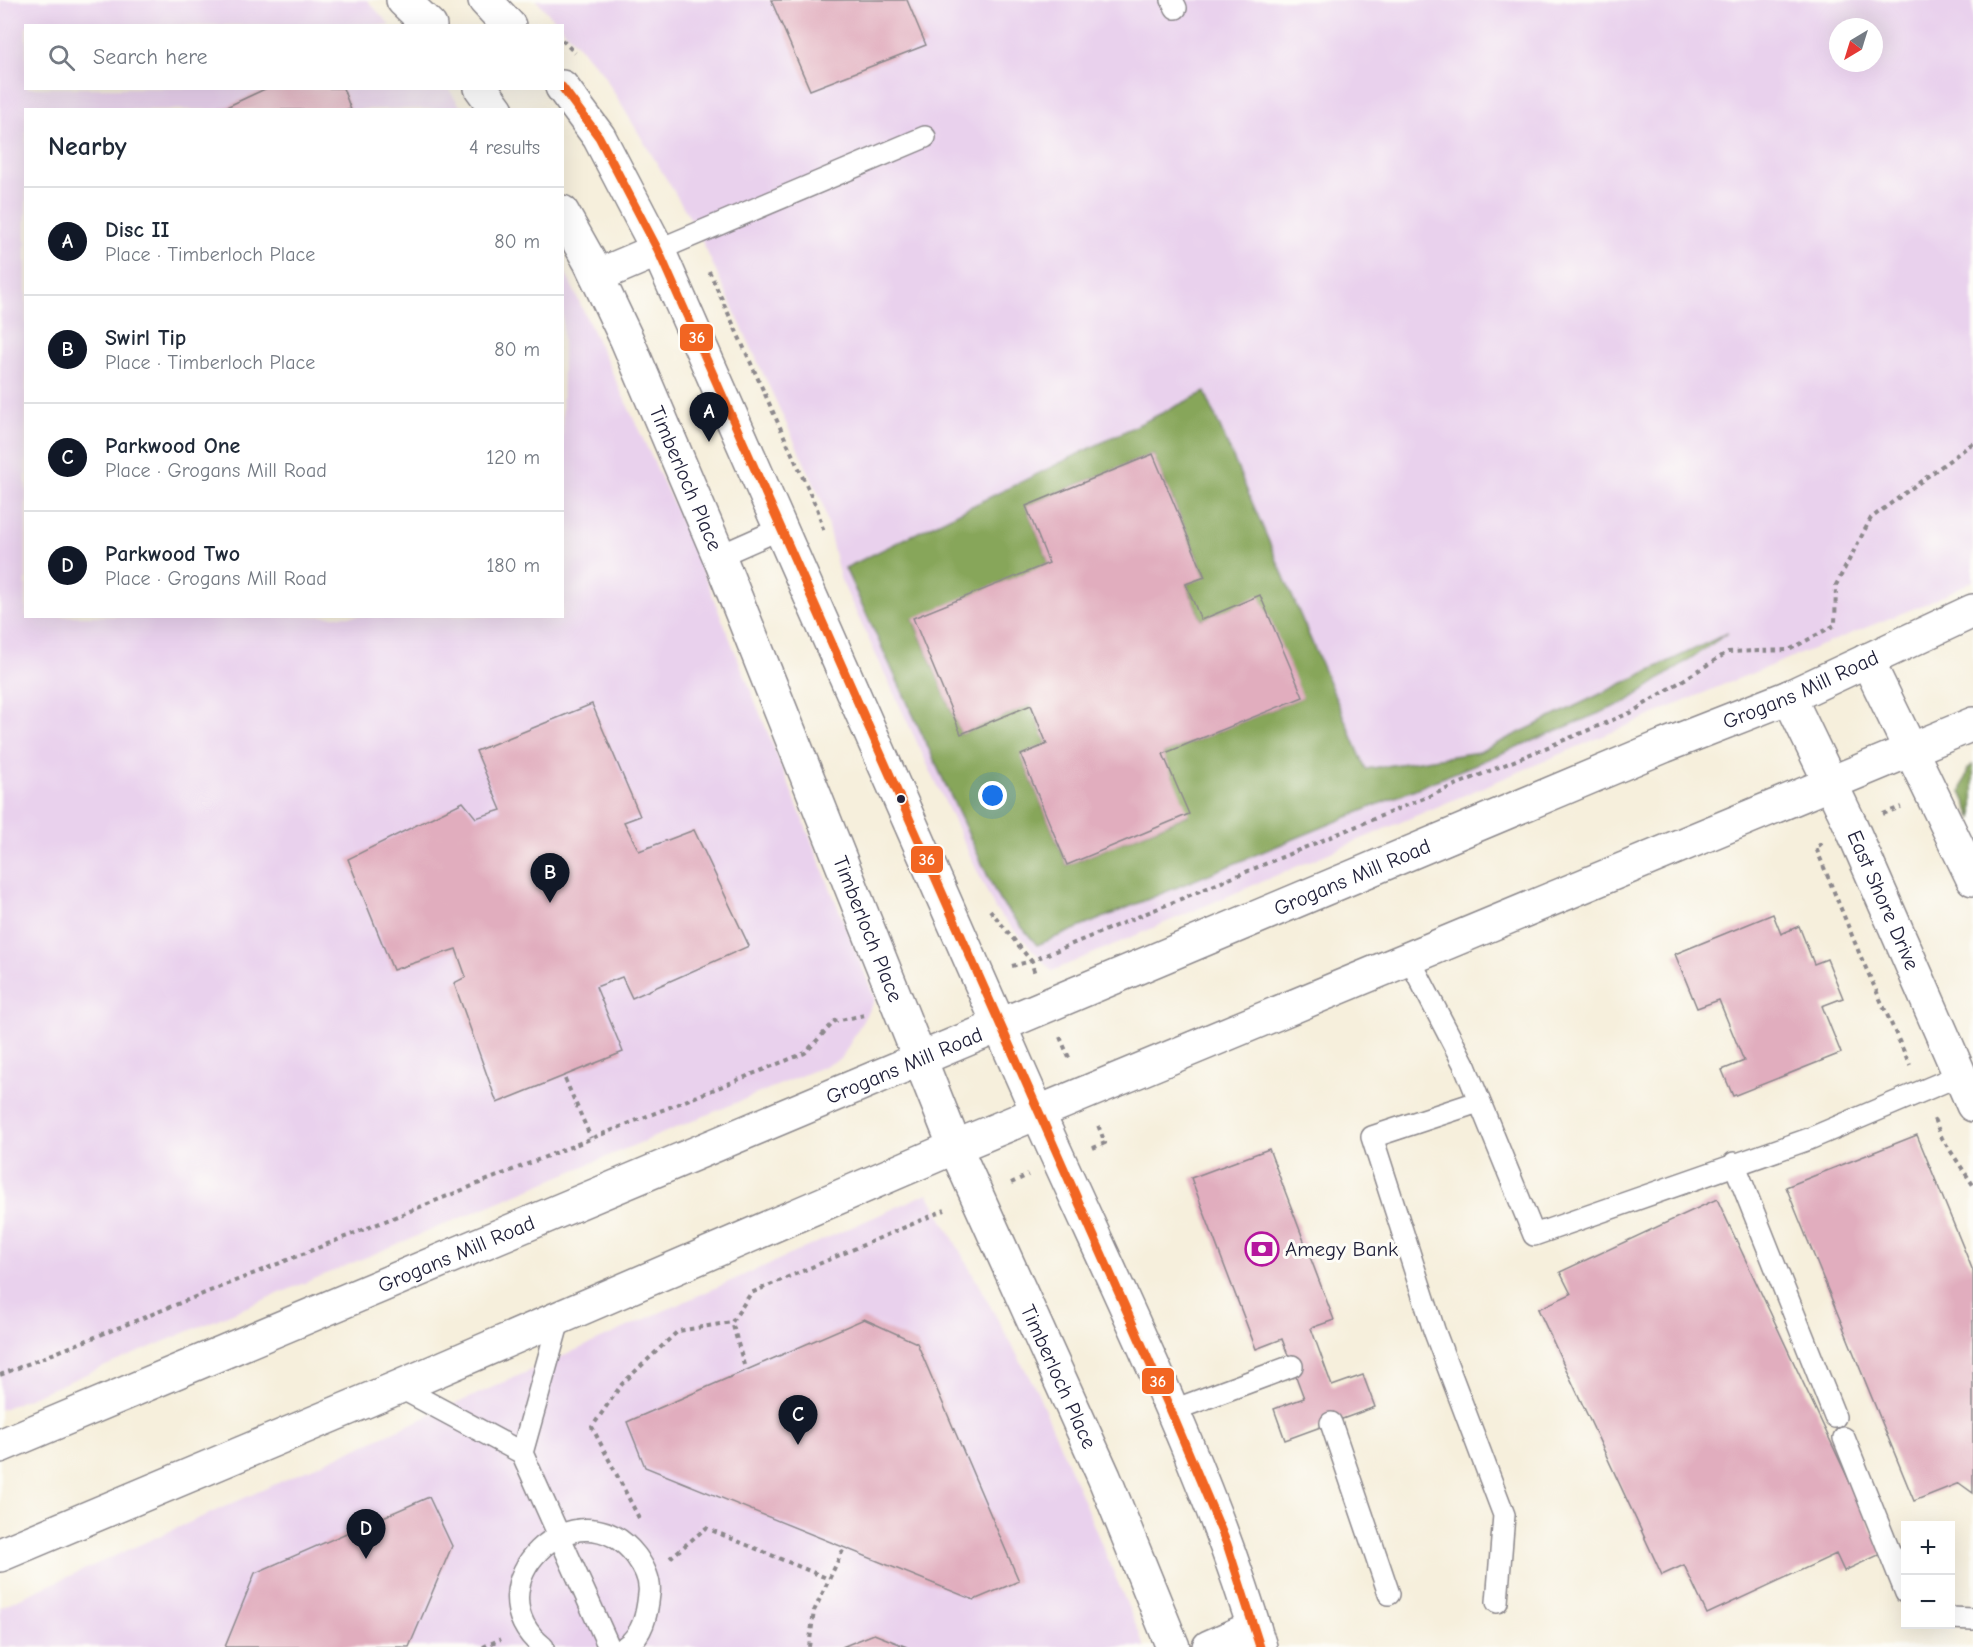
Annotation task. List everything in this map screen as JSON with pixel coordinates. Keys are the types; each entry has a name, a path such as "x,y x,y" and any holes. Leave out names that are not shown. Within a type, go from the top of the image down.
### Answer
{"main road":[{"path":"403,0 428,24"},
{"path":"485,0 507,24"},
{"path":"482,90 496,108"},
{"path":"564,90 599,137 658,250 1171,1411 1227,1544 1257,1637 1209,1647"},
{"name":"Timberloch Place","path":"564,216 597,276 719,556 955,1147 1104,1477 1173,1647"},
{"path":"597,276 658,250"},
{"name":"Grogans Mill Road","path":"0,1446 919,1058 1664,746 1788,697 1973,611"},
{"path":"1867,660 1973,879"},
{"name":"East Shore Drive","path":"1788,697 1832,784 1973,1105"},
{"path":"0,1555 399,1387 955,1147 1742,818 1832,784 1973,724"}],"lane":[{"path":"658,250 925,137"},
{"path":"719,556 782,528"},
{"path":"1409,958 1465,1066 1534,1235 1734,1163 1809,1139 1923,1093 1960,1075"},
{"path":"1478,1102 1372,1137 1434,1330 1504,1515 1497,1602"},
{"path":"1734,1163 1835,1417"},
{"path":"522,1453 560,1317"},
{"path":"1171,1411 1292,1366"},
{"path":"399,1387 522,1453 609,1647"},
{"path":"1330,1423 1389,1594"},
{"path":"1844,1438 1901,1583"},
{"path":"543,1647 526,1627 521,1616 518,1593 521,1575 532,1555 559,1535 572,1531 595,1531 611,1535 630,1549 643,1566 650,1588 646,1620 632,1643 626,1647"},
{"path":"1955,1618 1973,1619"}],"path":[{"path":"978,975 1030,961 1632,712 1728,652 1789,650 1835,625 1836,585 1871,518 1973,443"},
{"path":"1830,837 1816,848 1860,956 1942,1138 1973,1185"},
{"path":"0,1375 805,1053 835,1021 897,1005"},
{"path":"565,1079 591,1138"},
{"path":"630,1549 642,1523 592,1426 622,1384 678,1331 732,1322"},
{"path":"647,1578 706,1528 829,1579"},
{"path":"809,1647 814,1611 844,1548"}],"shaded area":[{"path":"0,0 367,0 389,24 24,24 24,90 449,90 461,108 24,108 24,618 564,618 564,269 691,542 875,999 841,1059 0,1410"},
{"path":"536,0 1973,0 1973,581 1930,602 1720,686 1052,971 995,909 840,578 822,501 696,228 601,71 564,30 564,24 558,24"},
{"path":"928,1193 1037,1391 1145,1647 0,1647 0,1607"}],"green space":[{"path":"1205,392 1366,769 1479,752 1728,633 1626,702 1037,945 999,900 845,568","holes":["1153,454 1205,576 1186,584 1201,620 1260,596 1302,697 1163,754 1188,815 1067,865 1021,755 1047,744 1031,705 961,734 913,619 1049,563 1026,506"]},
{"path":"1973,764 1973,819 1961,792 1968,769"}],"building":[{"path":"771,0 907,0 926,45 810,90"},
{"path":"263,90 344,90 350,108 224,108"},
{"path":"1153,454 1205,577 1186,584 1201,620 1260,595 1303,697 1163,754 1189,814 1067,865 1021,755 1047,744 1031,705 961,734 913,618 1049,563 1026,506"},
{"path":"592,704 640,816 624,822 639,851 694,830 749,946 632,998 622,977 596,987 623,1052 497,1103 454,983 466,977 456,949 393,970 348,859 463,802 476,818 501,810 476,751"},
{"path":"1773,914 1781,934 1799,926 1814,964 1827,959 1843,998 1822,1006 1841,1053 1733,1096 1722,1070 1744,1061 1719,1000 1697,1008 1675,954"},
{"path":"1917,1135 1973,1271 1973,1493 1959,1483 1914,1501 1786,1187"},
{"name":"Amegy Bank","path":"1269,1149 1334,1320 1311,1328 1332,1386 1363,1375 1375,1407 1285,1440 1274,1409 1304,1398 1282,1339 1256,1349 1191,1178"},
{"path":"1717,1199 1883,1553 1844,1571 1836,1554 1707,1614 1684,1565 1662,1575 1538,1309 1571,1294 1560,1272"},
{"path":"864,1319 917,1343 1019,1581 974,1600 645,1467 627,1422"},
{"path":"429,1497 452,1546 409,1647 225,1647 255,1573"},
{"path":"874,1634 907,1647 842,1647"}],"transit line":[{"name":"36","path":"564,90 599,137 658,250 1171,1411 1227,1544 1260,1647"}],"place":[{"name":"Disc II","path":"709,442"},
{"name":"Swirl Tip","path":"550,903"},
{"name":"Amegy Bank","path":"1262,1249"},
{"name":"Parkwood One","path":"798,1445"},
{"name":"Parkwood Two","path":"366,1559"}]}
